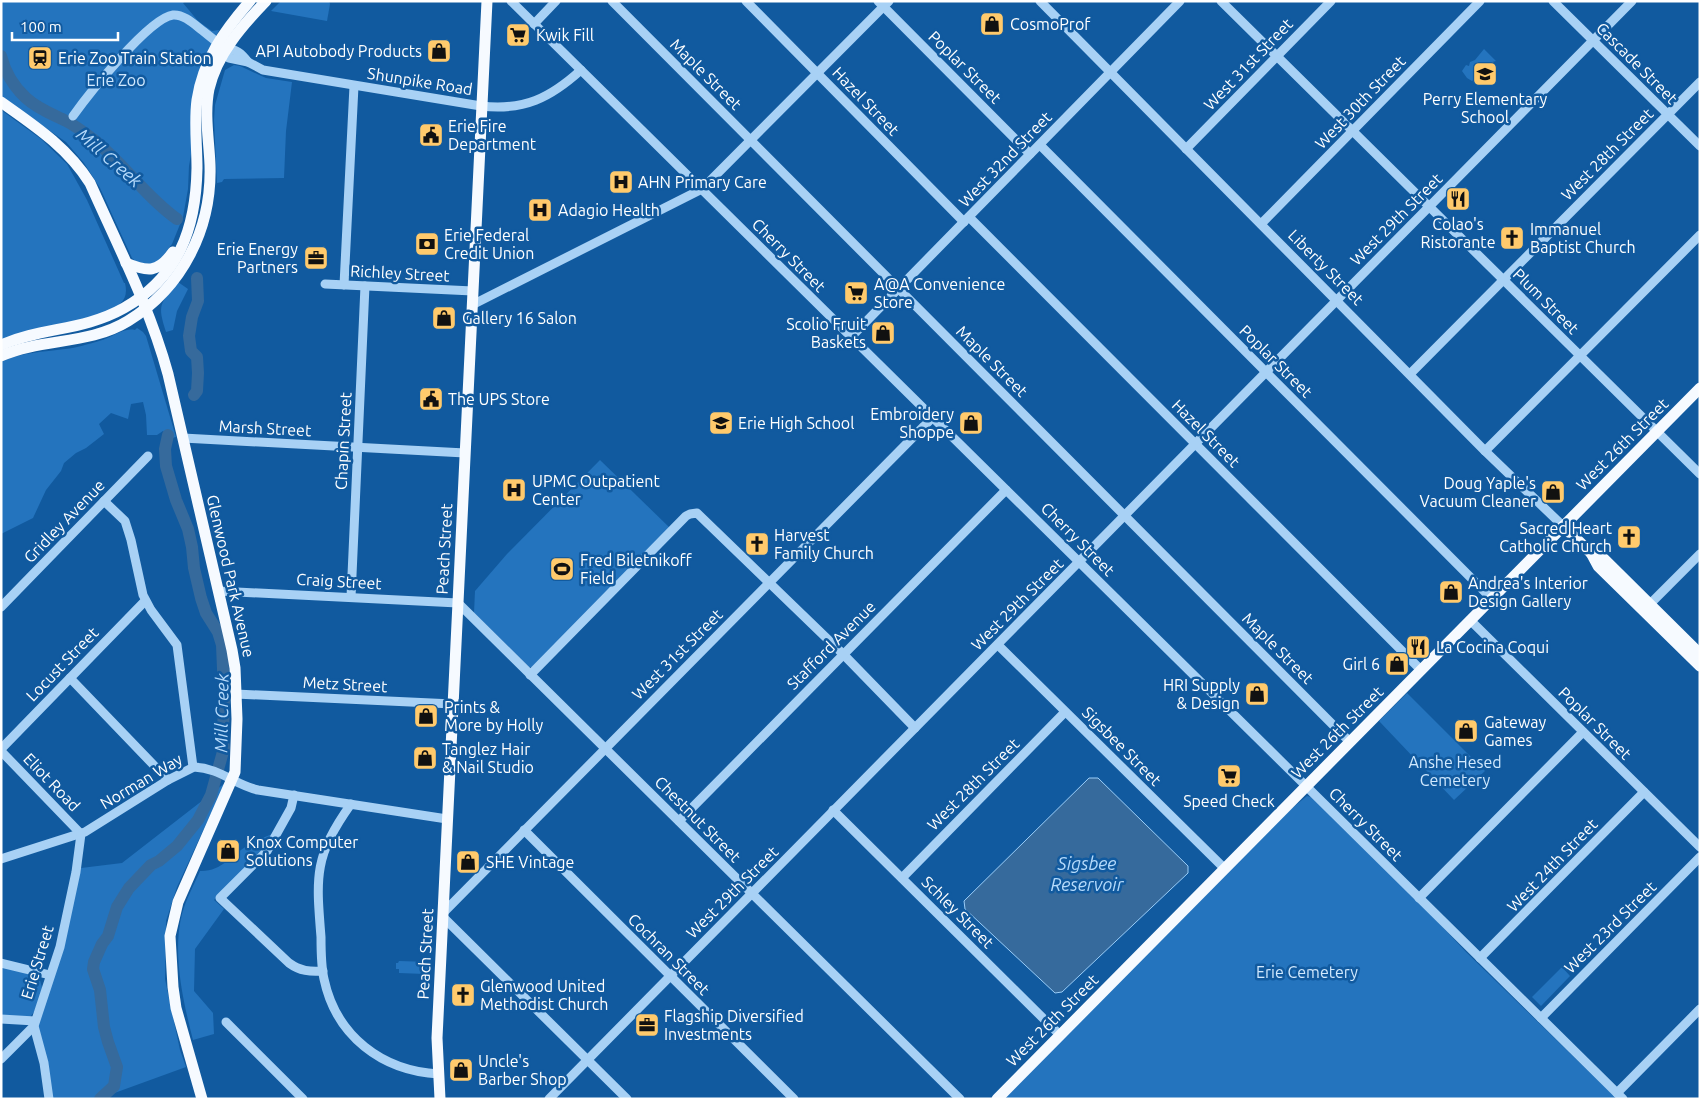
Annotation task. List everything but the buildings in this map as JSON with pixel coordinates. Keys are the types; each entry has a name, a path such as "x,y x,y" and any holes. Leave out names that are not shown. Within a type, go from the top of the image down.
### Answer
{"main road":[{"path":"1,345 31,334 74,327 96,321 117,311 143,303 164,292 166,273 186,240 196,195 195,120 197,98 212,63 222,46 229,25 250,1"},
{"path":"222,46 241,29 266,1"},
{"name":"Peach Street","path":"440,1099 437,1038 487,1"},
{"path":"126,263 147,270 166,273 181,271 195,245 206,212 210,172 207,103 212,63"},
{"name":"Glenwood Park Avenue","path":"1,102 50,137 71,157 90,183 161,346 234,661 236,694 235,772 228,776 180,898 170,936 176,1008 202,1099"},
{"path":"1,356 26,347 67,341 101,333 127,321 143,303"},
{"name":"West 26th Street","path":"997,1099 1700,388"},
{"name":"Liberty Street","path":"1563,526 1591,553 1604,559 1700,666"},
{"name":"Liberty Street","path":"1646,608 1700,654"}],"street":[{"name":"Cherry Street","path":"511,1 1620,1096"},
{"path":"534,24 556,1"},
{"name":"Maple Street","path":"612,1 1350,742"},
{"name":"Hazel Street","path":"746,1 966,220 1196,444 1421,670"},
{"name":"Liberty Street","path":"1040,1 1486,451 1563,526"},
{"name":"West 32nd Street","path":"851,337 1180,1"},
{"name":"Plum Street","path":"1221,1 1700,474"},
{"name":"West 31st Street","path":"1186,149 1331,1"},
{"name":"West 30th Street","path":"1261,224 1480,1"},
{"name":"Cascade Street","path":"1553,1 1700,146"},
{"name":"West 29th Street","path":"548,1099 1632,1"},
{"path":"472,305 702,189 818,74 883,3"},
{"name":"Poplar Street","path":"883,3 1030,154"},
{"name":"Shunpike Road","path":"74,116 92,91 137,41 157,23 169,16 175,15 190,21 222,46 234,50 248,62 267,71 481,106 510,107 535,101 559,89 581,70"},
{"name":"West 28th Street","path":"1410,374 1700,82"},
{"path":"344,285 354,86"},
{"name":"Poplar Street","path":"1040,144 1492,599"},
{"path":"1486,451 1700,235"},
{"name":"Richley Street","path":"326,284 472,292"},
{"name":"Chapin Street","path":"351,597 365,286"},
{"name":"West 31st Street","path":"443,915 768,582 933,418"},
{"name":"Marsh Street","path":"183,438 465,453"},
{"name":"Gridley Avenue","path":"1,606 148,456"},
{"name":"Stafford Avenue","path":"679,822 1006,490"},
{"path":"104,501 125,521 146,601 177,645 193,767"},
{"path":"530,675 686,516 692,513 700,515 843,654 915,728"},
{"path":"1646,608 1700,554"},
{"name":"Craig Street","path":"218,591 458,603"},
{"name":"Locust Street","path":"1,750 146,601"},
{"name":"Chestnut Street","path":"458,603 960,1099"},
{"name":"Poplar Street","path":"1470,620 1700,847"},
{"name":"Sigsbee Street","path":"998,645 1224,869"},
{"path":"70,678 168,780"},
{"name":"Metz Street","path":"236,694 453,704"},
{"name":"West 28th Street","path":"902,878 1066,712"},
{"path":"1419,898 1583,732"},
{"name":"Eliot Road","path":"1,750 81,834"},
{"name":"Norman Way","path":"1,859 81,834 168,780 193,767 208,769 228,776 251,788 447,818"},
{"name":"West 24th Street","path":"1480,958 1644,792"},
{"path":"294,795 291,808 267,851 220,898 296,968 323,972"},
{"path":"351,804 330,835 320,866 318,900 323,972 326,987 334,1007 345,1026 358,1042 394,1066 428,1074 439,1074"},
{"name":"Schley Street","path":"834,810 1060,1035"},
{"name":"Cochran Street","path":"524,830 794,1099"},
{"name":"Erie Street","path":"34,1024 60,947 76,872 81,834"},
{"name":"West 23rd Street","path":"1541,1018 1700,857"},
{"path":"443,915 627,1099"},
{"path":"1,962 50,975"},
{"path":"1620,1096 1700,1009"},
{"path":"1,1019 34,1024"},
{"path":"226,1022 303,1099"},
{"path":"1,1059 34,1024"},
{"path":"34,1024 44,1063 49,1099"}],"green space":[{"name":"Erie Zoo","path":"1,1 186,1 183,3 198,21 212,31 219,30 209,51 189,166 188,189 183,217 172,244 156,265 136,262 132,258 100,188 84,163 66,142 1,97"},
{"path":"281,1 329,1 327,21 271,11"},
{"path":"1484,49 1496,61 1489,63 1482,71 1483,73 1472,81 1462,71"},
{"path":"234,65 266,78 292,82 286,131 284,178 224,179 222,182 217,183 215,105 225,70"},
{"path":"1,110 41,139 67,164 87,200 125,283 126,294 116,307 107,312 1,342"},
{"path":"178,282 188,289 177,311 173,330 166,332 161,310 162,305 167,295"},
{"path":"137,328 146,336 176,437 172,438 163,431 157,435 147,435 143,402 131,404 128,419 111,413 99,424 104,434 64,463 61,471 46,490 33,518 1,534 1,362 25,354 78,347 104,340 122,331 135,330"},
{"name":"Fred Biletnikoff Field","path":"600,460 670,528 532,667 529,667 474,613 475,591 507,554"},
{"name":"Anshe Hesed Cemetery","path":"1407,693 1485,771 1454,800 1379,721"},
{"path":"225,783 177,887 166,921 165,979 180,1050 186,1067 98,1099 52,1099 37,1025 81,868 122,863"},
{"name":"Erie Cemetery","path":"1307,796 1311,797 1617,1099 1004,1099 1291,809"},
{"path":"274,833 267,848 214,900 224,909 195,949 194,991 213,1013 214,1034 193,1040 182,993 178,961 179,929 186,903 200,871 207,871 220,866 248,845"},
{"path":"399,961 428,962 428,973 399,973 399,969 396,969 396,963"},
{"path":"1,966 39,977 43,991 30,1017 1,1016"},
{"path":"1562,967 1570,976 1541,1006 1532,997"}],"water":[{"name":"Sigsbee Reservoir","path":"1089,778 1098,778 1188,866 1188,873 1062,992 1055,993 965,909 964,901"}],"waterway":[{"name":"Mill Creek","path":"1,56 10,79 26,98 40,108 73,125 94,140 155,201 177,219"},
{"name":"Mill Creek","path":"194,395 197,391 197,357 191,351 189,336 192,317 198,301 197,278"},
{"name":"Mill Creek","path":"100,1099 114,1086 117,1067 104,1027 100,990 93,969 94,962 108,936 117,907 129,888 151,865 177,846 198,820 211,795 224,748 222,645 218,632 206,613 201,598 188,529 176,500 166,466 165,449 168,435"}],"place":[{"name":"CosmoProf","path":"992,24"},
{"name":"Kwik Fill","path":"518,35"},
{"name":"API Autobody Products","path":"439,51"},
{"name":"Erie Zoo Train Station","path":"40,58"},
{"name":"Perry Elementary School","path":"1485,74"},
{"name":"Erie Fire Department","path":"431,135"},
{"name":"AHN Primary Care","path":"621,182"},
{"name":"Colao's Ristorante","path":"1458,199"},
{"name":"Adagio Health","path":"540,210"},
{"name":"Immanuel Baptist Church","path":"1512,238"},
{"name":"Erie Federal Credit Union","path":"427,244"},
{"name":"Erie Energy Partners","path":"316,258"},
{"name":"A@A Convenience Store","path":"856,293"},
{"name":"Gallery 16 Salon","path":"444,318"},
{"name":"Scolio Fruit Baskets","path":"883,333"},
{"name":"The UPS Store","path":"431,399"},
{"name":"Erie High School","path":"721,423"},
{"name":"Embroidery Shoppe","path":"971,423"},
{"name":"UPMC Outpatient Center","path":"514,490"},
{"name":"Doug Yaple's Vacuum Cleaner","path":"1553,492"},
{"name":"Sacred Heart Catholic Church","path":"1629,537"},
{"name":"Harvest Family Church","path":"757,544"},
{"name":"Fred Biletnikoff Field","path":"562,569"},
{"name":"Andrea's Interior Design Gallery","path":"1451,592"},
{"name":"La Cocina Coqui","path":"1418,647"},
{"name":"Girl 6","path":"1397,664"},
{"name":"HRI Supply & Design","path":"1257,694"},
{"name":"Prints & More by Holly","path":"426,716"},
{"name":"Gateway Games","path":"1466,731"},
{"name":"Tanglez Hair & Nail Studio","path":"425,758"},
{"name":"Speed Check","path":"1229,776"},
{"name":"Knox Computer Solutions","path":"228,851"},
{"name":"SHE Vintage","path":"468,862"},
{"name":"Glenwood United Methodist Church","path":"463,995"},
{"name":"Flagship Diversified Investments","path":"647,1025"},
{"name":"Uncle's Barber Shop","path":"461,1070"}]}
